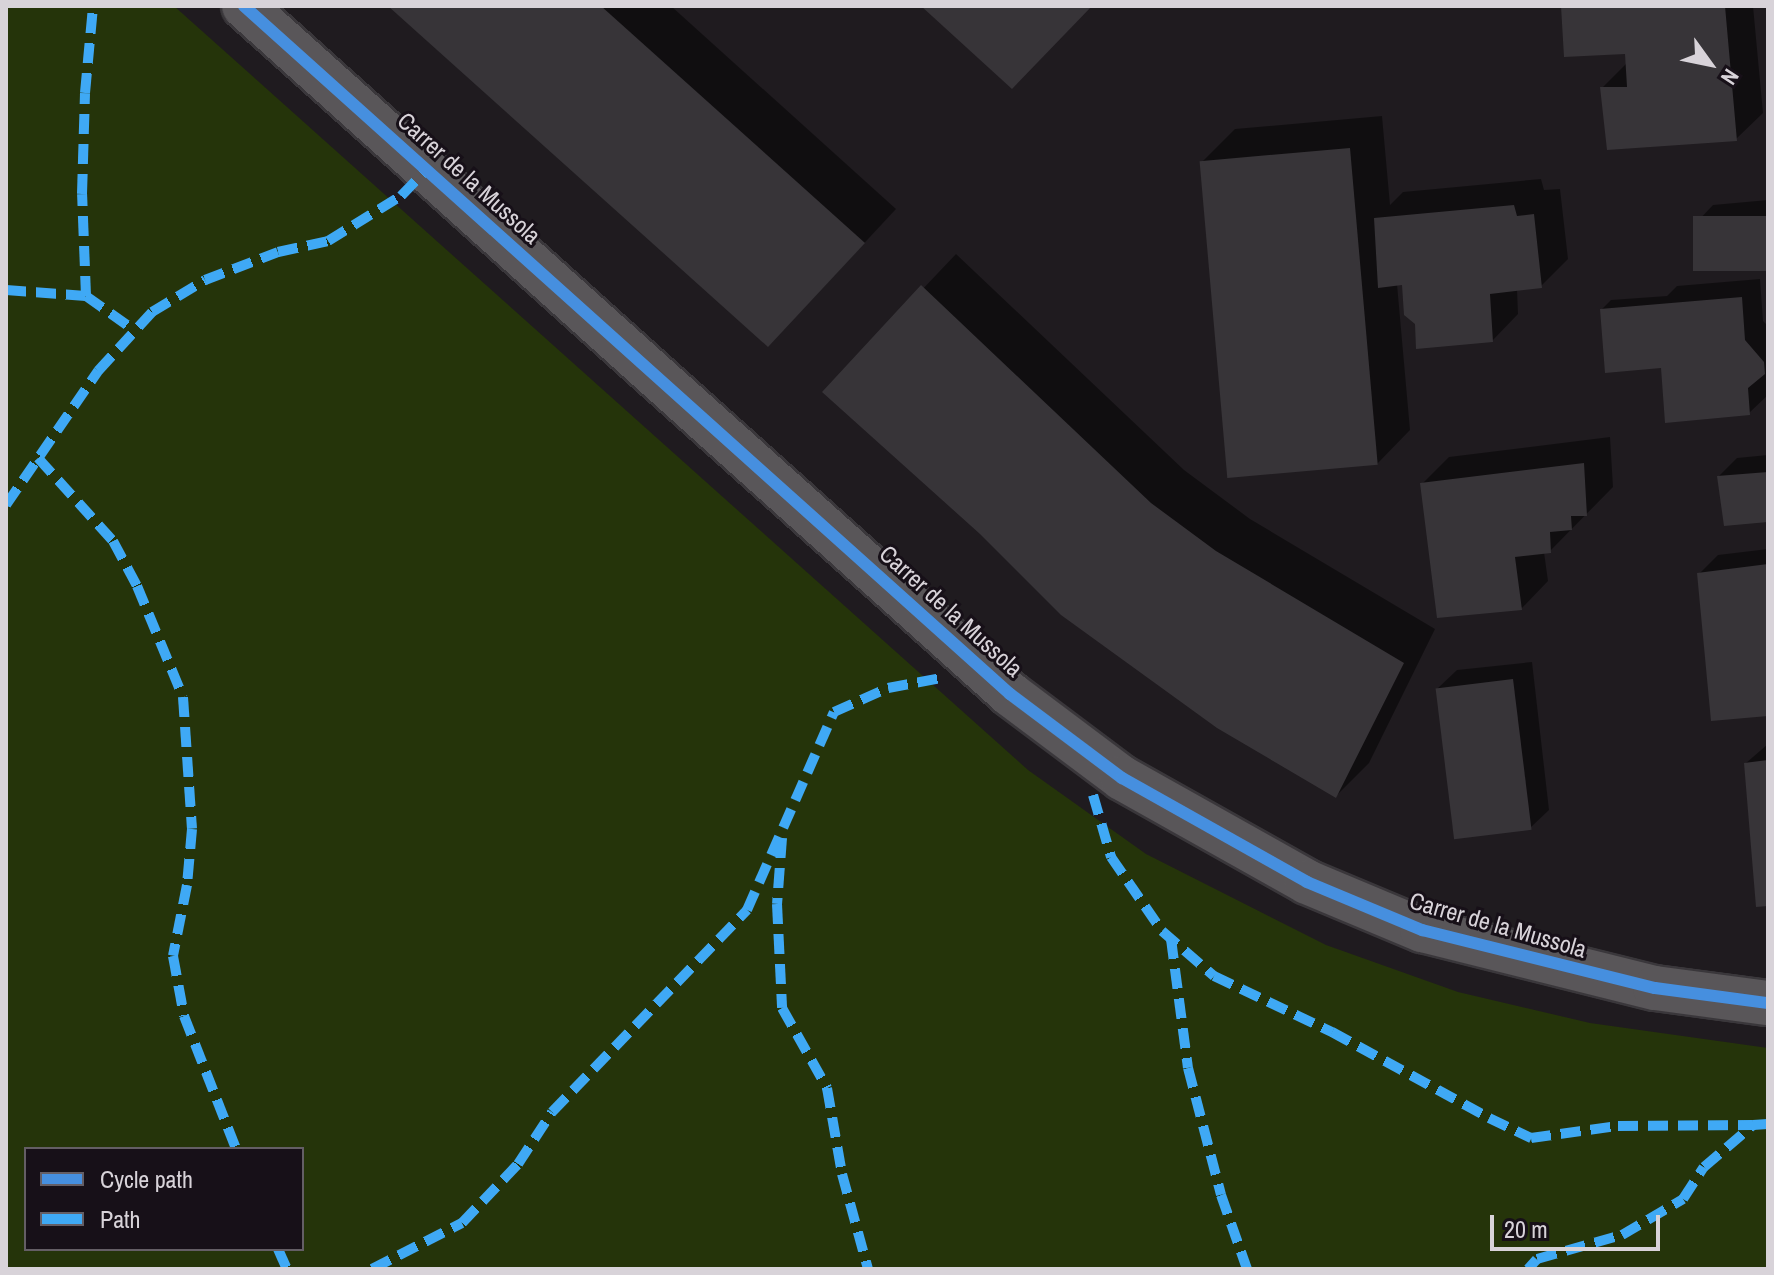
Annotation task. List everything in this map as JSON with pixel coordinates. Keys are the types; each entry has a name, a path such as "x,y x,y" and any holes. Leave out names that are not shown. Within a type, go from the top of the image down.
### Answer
{"street":[{"name":"Carrer de la Mussola","path":"244,6 1010,694 1122,778 1307,882 1422,930 1655,988 1768,1003"}],"green space":[{"path":"6,6 174,6 1028,770 1146,854 1326,945 1458,992 1590,1023 1768,1048 1768,1269 6,1269"}],"building":[{"path":"388,6 601,6 865,243 768,347"},
{"path":"921,6 1092,6 1012,89"},
{"path":"1561,6 1725,6 1737,141 1607,150 1600,87 1627,87 1625,54 1564,57"},
{"path":"1350,148 1378,465 1227,478 1200,161"},
{"path":"1514,205 1517,216 1534,214 1542,288 1490,294 1493,342 1416,349 1415,324 1404,315 1402,285 1378,288 1374,218"},
{"path":"1693,216 1768,216 1768,271 1693,271"},
{"path":"921,285 1151,503 1216,551 1404,663 1336,798 1217,728 1061,615 980,534 822,392"},
{"path":"1742,297 1745,340 1764,362 1765,374 1748,388 1750,415 1665,423 1661,368 1605,373 1600,309"},
{"path":"1584,463 1587,516 1571,516 1572,530 1550,532 1551,553 1515,557 1522,610 1437,618 1420,483"},
{"path":"1768,472 1768,522 1724,526 1717,476"},
{"path":"1768,564 1768,716 1711,721 1697,573"},
{"path":"1513,679 1532,830 1454,839 1436,689"},
{"path":"1768,760 1768,906 1756,907 1744,763"}],"marked path":[{"path":"86,296 82,194 85,93 93,6"},
{"path":"6,505 98,371 152,312 205,280 278,252 328,241 401,196 427,169"},
{"path":"6,290 86,296 134,330"},
{"path":"38,458 113,541 137,586 183,697 192,829 187,885 173,956 184,1016 235,1147"},
{"path":"372,1269 462,1223 518,1164 552,1112 747,910 834,712 888,688 946,677"},
{"path":"1093,795 1111,857 1162,931 1214,976 1332,1032 1489,1118 1531,1138 1618,1126 1753,1125"},
{"path":"782,838 777,904 782,1008 827,1088 842,1174 868,1269"},
{"path":"1171,939 1188,1068 1221,1195 1247,1269"},
{"path":"1528,1269 1537,1259 1622,1235 1683,1199 1704,1167 1753,1125 1768,1124"},
{"path":"279,1251 287,1269"}],"cycle path":[{"path":"244,6 1010,694 1122,778 1307,882 1422,930 1655,988 1768,1003"}]}
